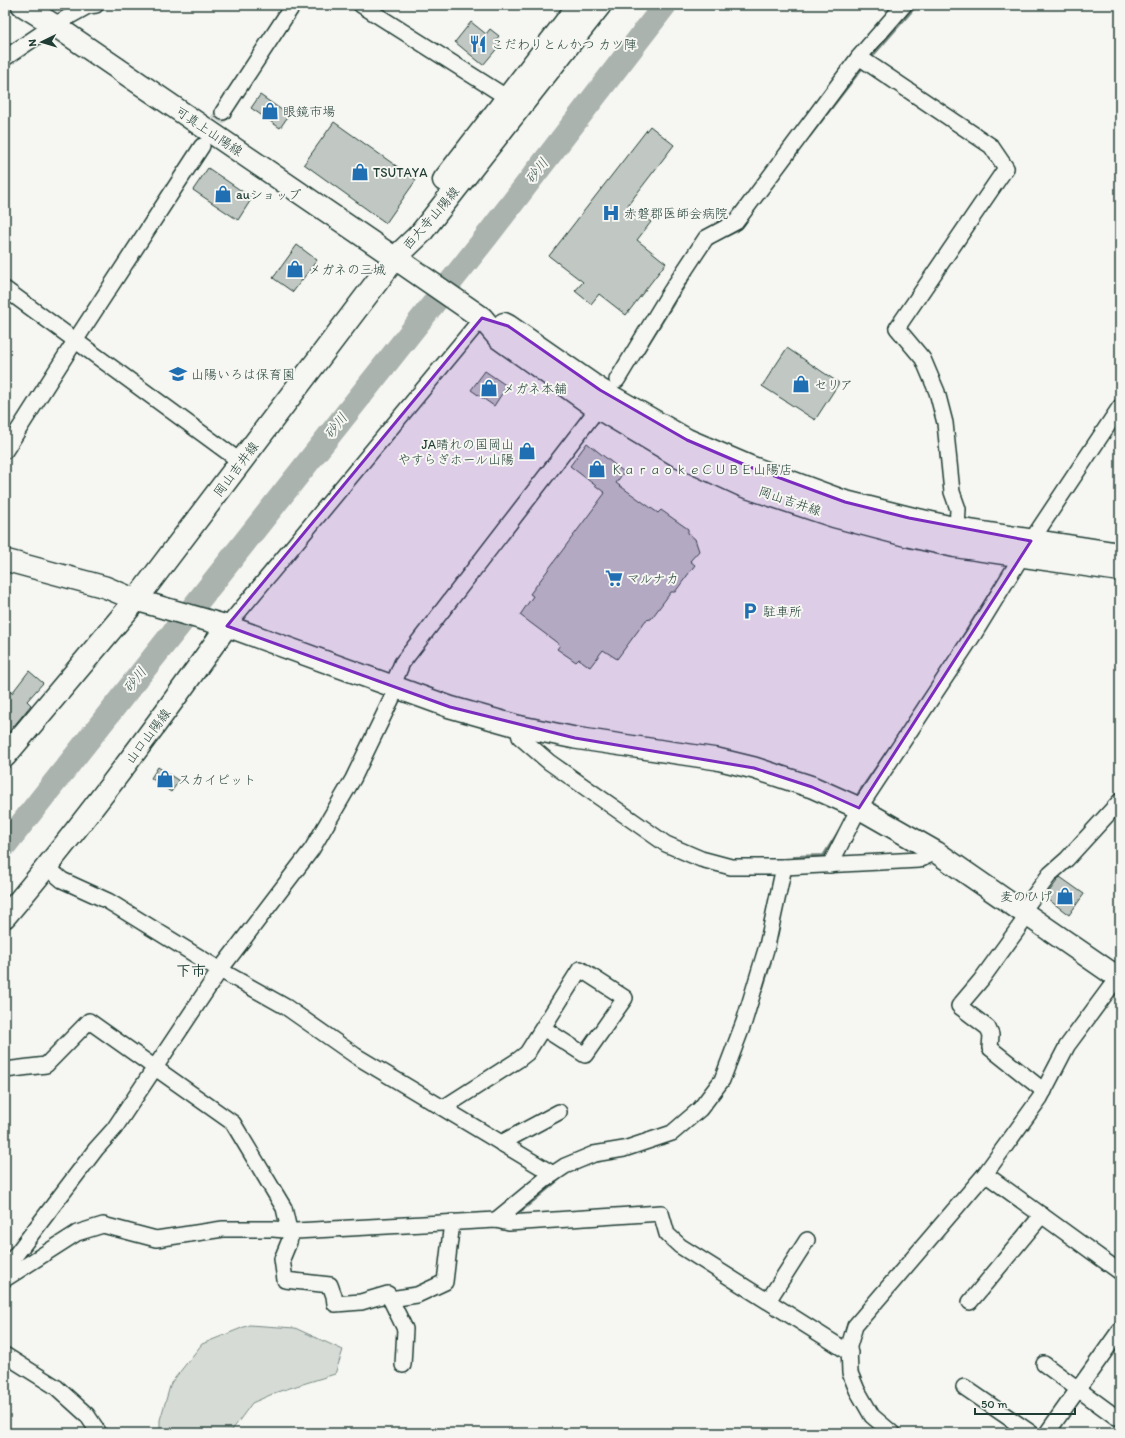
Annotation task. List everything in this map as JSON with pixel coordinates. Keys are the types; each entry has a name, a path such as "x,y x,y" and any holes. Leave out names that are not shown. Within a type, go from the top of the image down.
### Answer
{"main road":[{"name":"西大寺山陽線","path":"403,263 421,233 514,102 579,5"},
{"name":"西大寺山陽線","path":"514,102 600,5"},
{"name":"岡山吉井線","path":"5,756 136,600 241,462 403,263 482,318 499,338 590,403 677,455 744,486 834,516 955,546 1026,548 1120,554"},
{"name":"岡山吉井線","path":"482,318 508,326 600,390 687,440 750,467 845,502 957,529 1026,548 1120,570"}],"street":[{"name":"可真上山陽線","path":"22,5 54,25 403,263"},
{"path":"5,58 54,25 88,6 96,5"},
{"path":"223,112 293,5"},
{"path":"362,5 514,102"},
{"path":"617,380 671,291 706,238 736,222 859,57 904,5"},
{"path":"859,57 991,146 1006,168 896,328 923,359 937,392 945,423 952,492 958,510 957,529"},
{"path":"5,451 75,340 202,146"},
{"path":"5,288 241,462"},
{"path":"220,625 482,318"},
{"path":"830,865 859,808 974,634 1026,548 1120,407"},
{"path":"5,1269 96,1149 114,1129 154,1066 220,970 312,849 354,779 393,696 393,685 402,663 592,416"},
{"path":"5,560 106,587 136,600 220,625 393,685 450,707 517,726 575,738 717,759 754,768 812,787 859,808 936,852 1119,978 1067,1046 1040,1098 985,1174 855,1326 849,1346 850,1373 857,1390 872,1416 892,1433"},
{"name":"山口山陽線","path":"5,917 47,867 139,748 220,625"},
{"path":"517,726 520,737 549,762 666,844 701,859 731,867 784,867 919,860 936,852"},
{"path":"1044,1090 990,1048 991,1035 988,1028 959,1006 981,980 1050,874 1067,859 1120,801"},
{"path":"47,867 62,880 108,901 220,970 286,1007 356,1056 553,1174"},
{"path":"496,1220 565,1166 594,1154 624,1148 672,1133 700,1109 722,1080 744,1022 767,946 784,867"},
{"path":"443,1108 527,1053 580,969 625,998 585,1055 543,1028"},
{"path":"5,1070 46,1065 89,1021 233,1123 284,1208 290,1230 290,1242 282,1259 285,1280 330,1285 335,1304 361,1302 388,1294 405,1329 403,1364"},
{"path":"501,1143 559,1112"},
{"path":"985,1174 1120,1272"},
{"path":"5,1279 77,1233 103,1225 156,1239 222,1229 273,1228 290,1230 496,1220 509,1223 661,1213 666,1234 680,1246 850,1353"},
{"path":"970,1302 1042,1215"},
{"path":"390,1299 417,1296 444,1282 452,1222"},
{"path":"768,1301 807,1240"},
{"path":"1047,1433 1120,1330"},
{"path":"5,1355 56,1387 87,1415 99,1433"},
{"path":"1044,1364 1116,1417"},
{"path":"964,1387 1031,1433"}],"highlighted area":[{"path":"482,318 508,326 600,390 687,440 750,467 845,502 909,518 1031,541 859,808 812,787 754,768 575,738 450,707 227,626"}],"shaded area":[{"path":"249,1325 295,1328 343,1350 335,1374 277,1392 252,1403 230,1433 160,1433 160,1420 171,1383 202,1344"}],"building":[{"name":"こだわりとんかつ カツ陣","path":"471,22 486,34 490,29 499,36 495,41 500,45 483,65 455,42"},
{"name":"眼鏡市場","path":"260,95 289,115 280,128 251,108"},
{"name":"TSUTAYA","path":"334,122 416,180 386,223 304,164"},
{"name":"赤磐郡医師会病院","path":"650,126 674,145 628,205 651,222 637,240 666,263 626,315 599,294 591,304 575,291 583,282 549,256"},
{"name":"auショップ","path":"208,168 252,198 238,220 193,190"},
{"name":"メガネの三城","path":"297,245 317,260 293,292 273,278"},
{"name":"セリア","path":"787,348 839,383 815,420 762,386"},
{"name":"メガネ本舗","path":"485,371 507,386 494,406 471,390"},
{"name":"マルナカ","path":"587,443 624,472 616,483 658,513 661,510 688,529 688,533 695,539 699,551 690,561 695,565 675,592 671,592 651,619 646,620 617,659 603,650 590,667 579,659 576,662 557,649 560,645 520,615 533,596 530,594 605,493 570,466"},
{"path":"29,671 43,683 27,701 31,705 5,737 5,687 12,693"},
{"name":"スカイピット","path":"158,767 179,781 171,792 151,778"},
{"name":"麦のひげ","path":"1060,877 1084,894 1069,915 1045,897"}],"waterway":[{"name":"砂川","path":"5,845 487,236 665,5"},
{"path":"809,136 862,67 916,5"},
{"path":"727,235 737,230 741,226"},
{"path":"643,351 691,274"},
{"path":"1114,404 1120,395"},
{"path":"962,639 992,591"},
{"path":"856,800 891,747"},
{"path":"793,863 795,857 824,856 839,832"},
{"path":"761,991 770,963"},
{"path":"513,1217 562,1176"}],"tunnel":[{"path":"205,140 223,112"}],"place":[{"name":"こだわりとんかつ カツ陣","path":"478,44"},
{"name":"眼鏡市場","path":"270,111"},
{"name":"TSUTAYA","path":"360,172"},
{"name":"auショップ","path":"223,194"},
{"name":"赤磐郡医師会病院","path":"611,213"},
{"name":"メガネの三城","path":"295,269"},
{"name":"山陽いろは保育園","path":"178,374"},
{"name":"セリア","path":"801,384"},
{"name":"メガネ本舗","path":"489,388"},
{"name":"JA晴れの国岡山 やすらぎホール山陽","path":"527,451"},
{"name":"ＫａｒａｏｋｅＣＵＢＥ山陽店","path":"597,469"},
{"name":"マルナカ","path":"614,578"},
{"name":"駐車所","path":"750,611"},
{"name":"スカイピット","path":"165,779"},
{"name":"麦のひげ","path":"1065,896"}],"district":[{"name":"下市","path":"191,971"}]}
